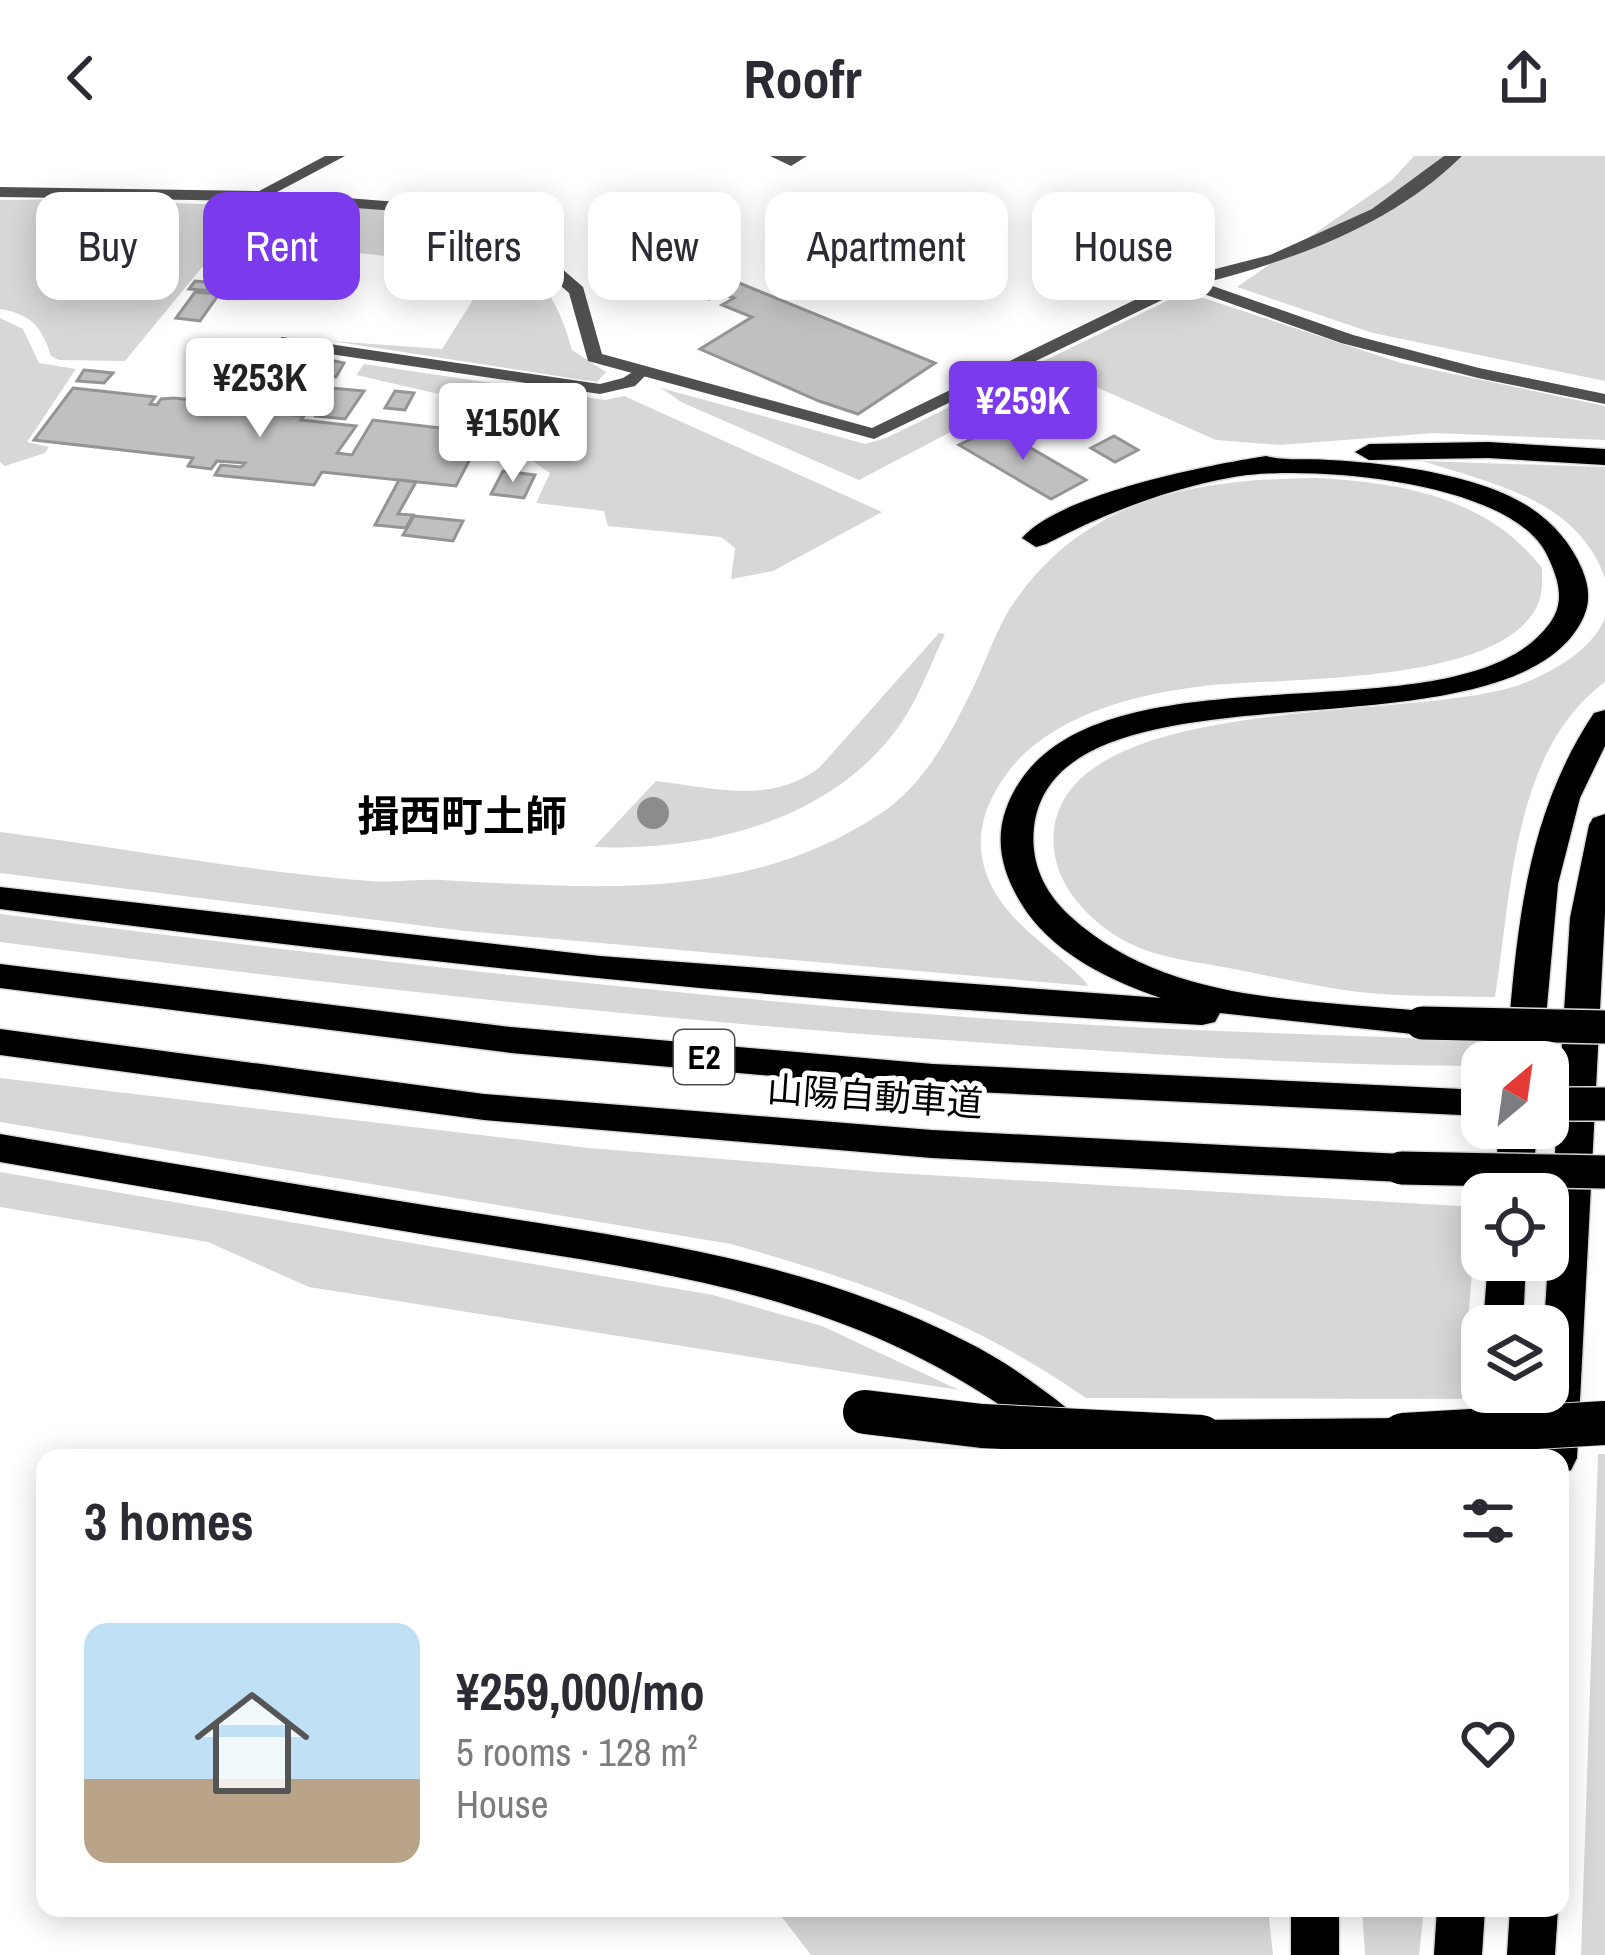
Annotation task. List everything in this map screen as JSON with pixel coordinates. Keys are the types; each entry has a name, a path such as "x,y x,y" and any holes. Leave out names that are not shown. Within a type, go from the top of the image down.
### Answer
{"highway":[{"path":"1036,538 1123,495 1242,467 1427,450 1605,457"},
{"path":"1242,467 1383,469 1481,496 1527,520 1551,540 1568,562 1575,586 1573,611 1559,633 1532,656 1459,684 1169,714 1122,726 1086,743 1056,761 1034,786 1019,814 1016,845 1022,876 1060,928 1088,953 1119,971 1210,998 1422,1023"},
{"path":"1527,1041 1553,827 1583,750 1605,720"},
{"path":"1557,1449 1587,918 1605,825"},
{"path":"0,898 308,939 743,982 1125,1009 1605,1028"},
{"name":"山陽自動車道","path":"0,976 581,1047 933,1077 1461,1103"},
{"name":"山陽自動車道","path":"0,1042 484,1107 932,1144 1401,1168 1605,1172"},
{"path":"1569,1104 1605,1104"},
{"path":"0,1148 630,1253 800,1292 939,1345 1043,1410 1088,1449"},
{"path":"866,1412 982,1426 1201,1437 1403,1435 1605,1423"},
{"path":"1494,1449 1496,1413"},
{"path":"1315,1917 1315,1955"},
{"path":"1458,1955 1460,1917"},
{"path":"1531,1955 1533,1917"}],"street":[{"path":"266,192 337,156"},
{"path":"778,156 791,161 800,156"},
{"path":"1215,275 1276,260 1378,212 1454,156"},
{"path":"0,192 203,195"},
{"path":"360,203 455,210 517,238 577,291 594,357 874,434 1149,300"},
{"path":"1215,292 1347,339 1605,399"},
{"path":"281,342 599,389 628,382 639,373"}],"shaded area":[{"path":"1414,156 1605,156 1605,381 1373,333 1237,287 1392,180"},
{"path":"0,200 36,200 36,300 175,300 125,361 59,360 51,356 34,324 0,309"},
{"path":"179,203 203,204 203,266 179,295"},
{"path":"360,207 384,209 384,256 360,253"},
{"path":"473,300 553,300 572,350 606,372 597,382 331,341 442,349"},
{"path":"1169,300 1209,300 1401,363 1605,406 1605,440 1434,433 1280,445 1216,440 1087,383 1075,386 1052,379 859,480 681,402 661,388 865,444"},
{"path":"0,318 23,329 39,363 76,369 27,442 49,447 45,453 5,466 0,462"},
{"path":"364,364 605,400 624,396 882,512 773,571 731,579 735,548 721,537 608,526 604,511 536,503 550,473 511,446 516,424 443,409 443,395 356,375"},
{"path":"1422,461 1605,467 1605,578 1592,551 1554,512 1504,487"},
{"path":"1318,478 1411,490 1441,498 1496,525 1542,568 1538,604 1517,631 1482,650 1438,664 1151,695 1071,722 1026,752 1001,782 986,812 981,845 986,874 1013,917 1088,986 465,931 0,873 0,832 378,881 612,886 722,876 776,863 829,843 880,814 909,789 954,726 1009,610 1038,572 1070,542 1144,502 1185,491 1228,483"},
{"path":"1605,618 1605,682 1574,711 1534,784 1513,869 1495,997 1359,992 1156,954 1100,924 1061,876 1054,830 1075,785 1120,753 1182,732 1255,719 1472,696 1522,684 1581,650"},
{"path":"939,633 945,634 905,717 878,752 845,781 808,804 725,835 682,843 594,847 656,781 741,791 801,779 820,767"},
{"path":"0,914 456,969 799,1003 1058,1023 1495,1041 1461,1041 1461,1066 1182,1056 625,1013 0,942"},
{"path":"0,1078 589,1148 878,1172 1461,1206 1461,1281 1471,1281 1469,1305 1461,1305 1461,1399 1086,1398 959,1324 871,1288 731,1244 0,1122"},
{"path":"0,1172 713,1295 822,1326 959,1390 309,1287 208,1242 0,1207"},
{"path":"1598,1454 1605,1454 1605,1955 1581,1955"},
{"path":"782,1917 1269,1917 1273,1955 811,1955"},
{"path":"1363,1917 1423,1917 1419,1955 1365,1955"}],"building":[{"path":"195,281 203,282 203,290 189,289"},
{"path":"741,284 765,294 765,300 781,300 935,363 858,414 700,349 752,317 722,305 741,300"},
{"path":"195,292 203,293 203,300 215,300 200,321 176,318"},
{"path":"244,350 344,363 336,377 233,367"},
{"path":"84,370 113,373 104,383 77,381"},
{"path":"287,382 320,385 311,402 277,399"},
{"path":"73,388 155,397 150,404 157,405 161,399 174,398 257,407 255,411 304,416 301,420 356,426 337,453 352,455 373,420 440,428 443,422 479,426 476,432 484,432 456,486 322,472 314,485 215,475 221,465 241,467 245,463 217,461 211,469 188,466 193,458 34,440"},
{"path":"331,388 364,391 345,419 316,416"},
{"path":"395,391 414,393 405,410 385,408"},
{"path":"992,429 1086,480 1051,499 959,445"},
{"path":"1114,436 1138,450 1115,462 1091,448"},
{"path":"503,471 535,475 524,498 491,494"},
{"path":"399,480 416,482 398,514 413,515 406,528 375,525"},
{"path":"414,516 463,521 453,541 403,535"}],"district":[{"name":"揖西町土師","path":"462,816"}]}
